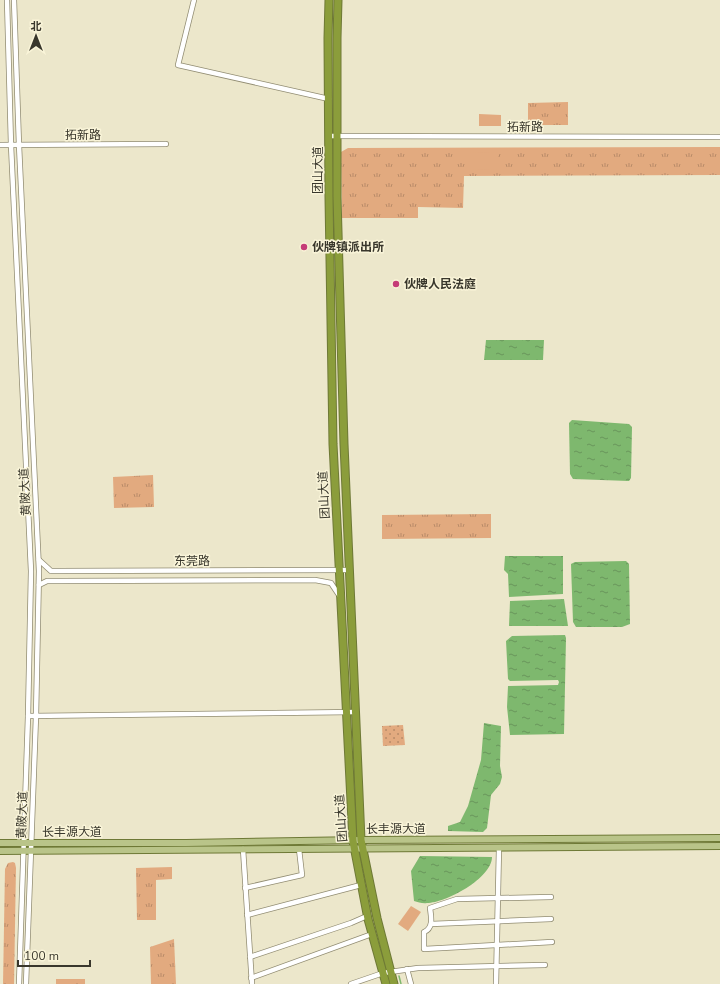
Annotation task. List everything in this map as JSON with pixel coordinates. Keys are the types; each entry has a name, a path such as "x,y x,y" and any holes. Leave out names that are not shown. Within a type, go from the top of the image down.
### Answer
{"highway":[{"name":"团山大道","path":"329,0 329,136 333,444 353,845 367,916 386,984"},
{"name":"团山大道","path":"338,0 337,197 344,437 361,840 377,918 394,984"}],"main road":[{"name":"长丰源大道","path":"0,851 299,849 353,845 361,840 720,838"},
{"name":"长丰源大道","path":"0,843 353,845 363,849 720,846"}],"street":[{"name":"黄陂大道","path":"7,0 11,145 31,571 28,716 19,984"},
{"name":"黄陂大道","path":"14,0 19,145 39,560 36,716 26,984"},
{"path":"194,0 178,65 329,98"},
{"name":"拓新路","path":"329,136 720,137"},
{"name":"拓新路","path":"0,145 166,144"},
{"name":"东莞路","path":"39,560 51,570 59,571 349,570"},
{"name":"东莞路","path":"39,586 46,581 61,580 314,580 331,583 340,596"},
{"path":"28,716 356,712"},
{"path":"496,984 499,848"},
{"path":"243,849 252,984"},
{"path":"245,888 302,875 299,849"},
{"path":"247,915 361,885"},
{"path":"551,897 457,899 430,908 431,924 428,930 424,932 424,949 552,942"},
{"path":"250,957 351,923 367,916"},
{"path":"431,924 551,919"},
{"path":"251,978 372,934"},
{"path":"351,984 383,973 407,969 544,965"},
{"path":"407,969 411,984"}],"green space":[{"path":"568,102 568,125 528,125 528,103"},
{"path":"479,114 501,115 501,126 479,126"},
{"path":"720,147 720,175 464,176 463,208 418,207 418,218 342,218 341,152 348,148"},
{"path":"498,152 498,169 469,170 469,153"},
{"path":"153,475 154,507 114,508 113,477"},
{"path":"491,514 491,538 382,539 382,515"},
{"path":"403,725 405,745 383,746 382,726"},
{"path":"8,863 15,863 16,868 14,984 3,984 5,869"},
{"path":"172,867 172,879 156,880 156,920 137,920 136,868"},
{"path":"411,906 421,912 408,931 398,924"},
{"path":"174,939 176,984 151,984 150,947"},
{"path":"56,979 85,979 85,984 56,984"}],"water":[{"path":"486,340 544,340 543,360 484,360"},
{"path":"572,420 629,424 632,427 631,478 629,481 573,479 570,474 569,423"},
{"path":"505,556 563,556 563,594 509,597 508,574 504,570"},
{"path":"626,561 629,564 630,624 622,627 576,627 573,622 571,564 575,562"},
{"path":"564,599 568,626 509,626 510,601"},
{"path":"565,635 564,734 510,735 507,707 508,686 558,685 559,682 558,680 510,681 508,679 506,641 512,636"},
{"path":"484,723 501,726 500,766 502,777 500,784 491,795 487,828 483,832 448,831 448,826 460,822 468,806 481,760"},
{"path":"420,856 492,857 490,865 485,873 467,888 445,899 424,903 414,901 411,871"}],"waterway":[{"path":"399,976 401,984"}],"place":[{"name":"伙牌镇派出所","path":"304,247"},
{"name":"伙牌人民法庭","path":"396,284"}]}
